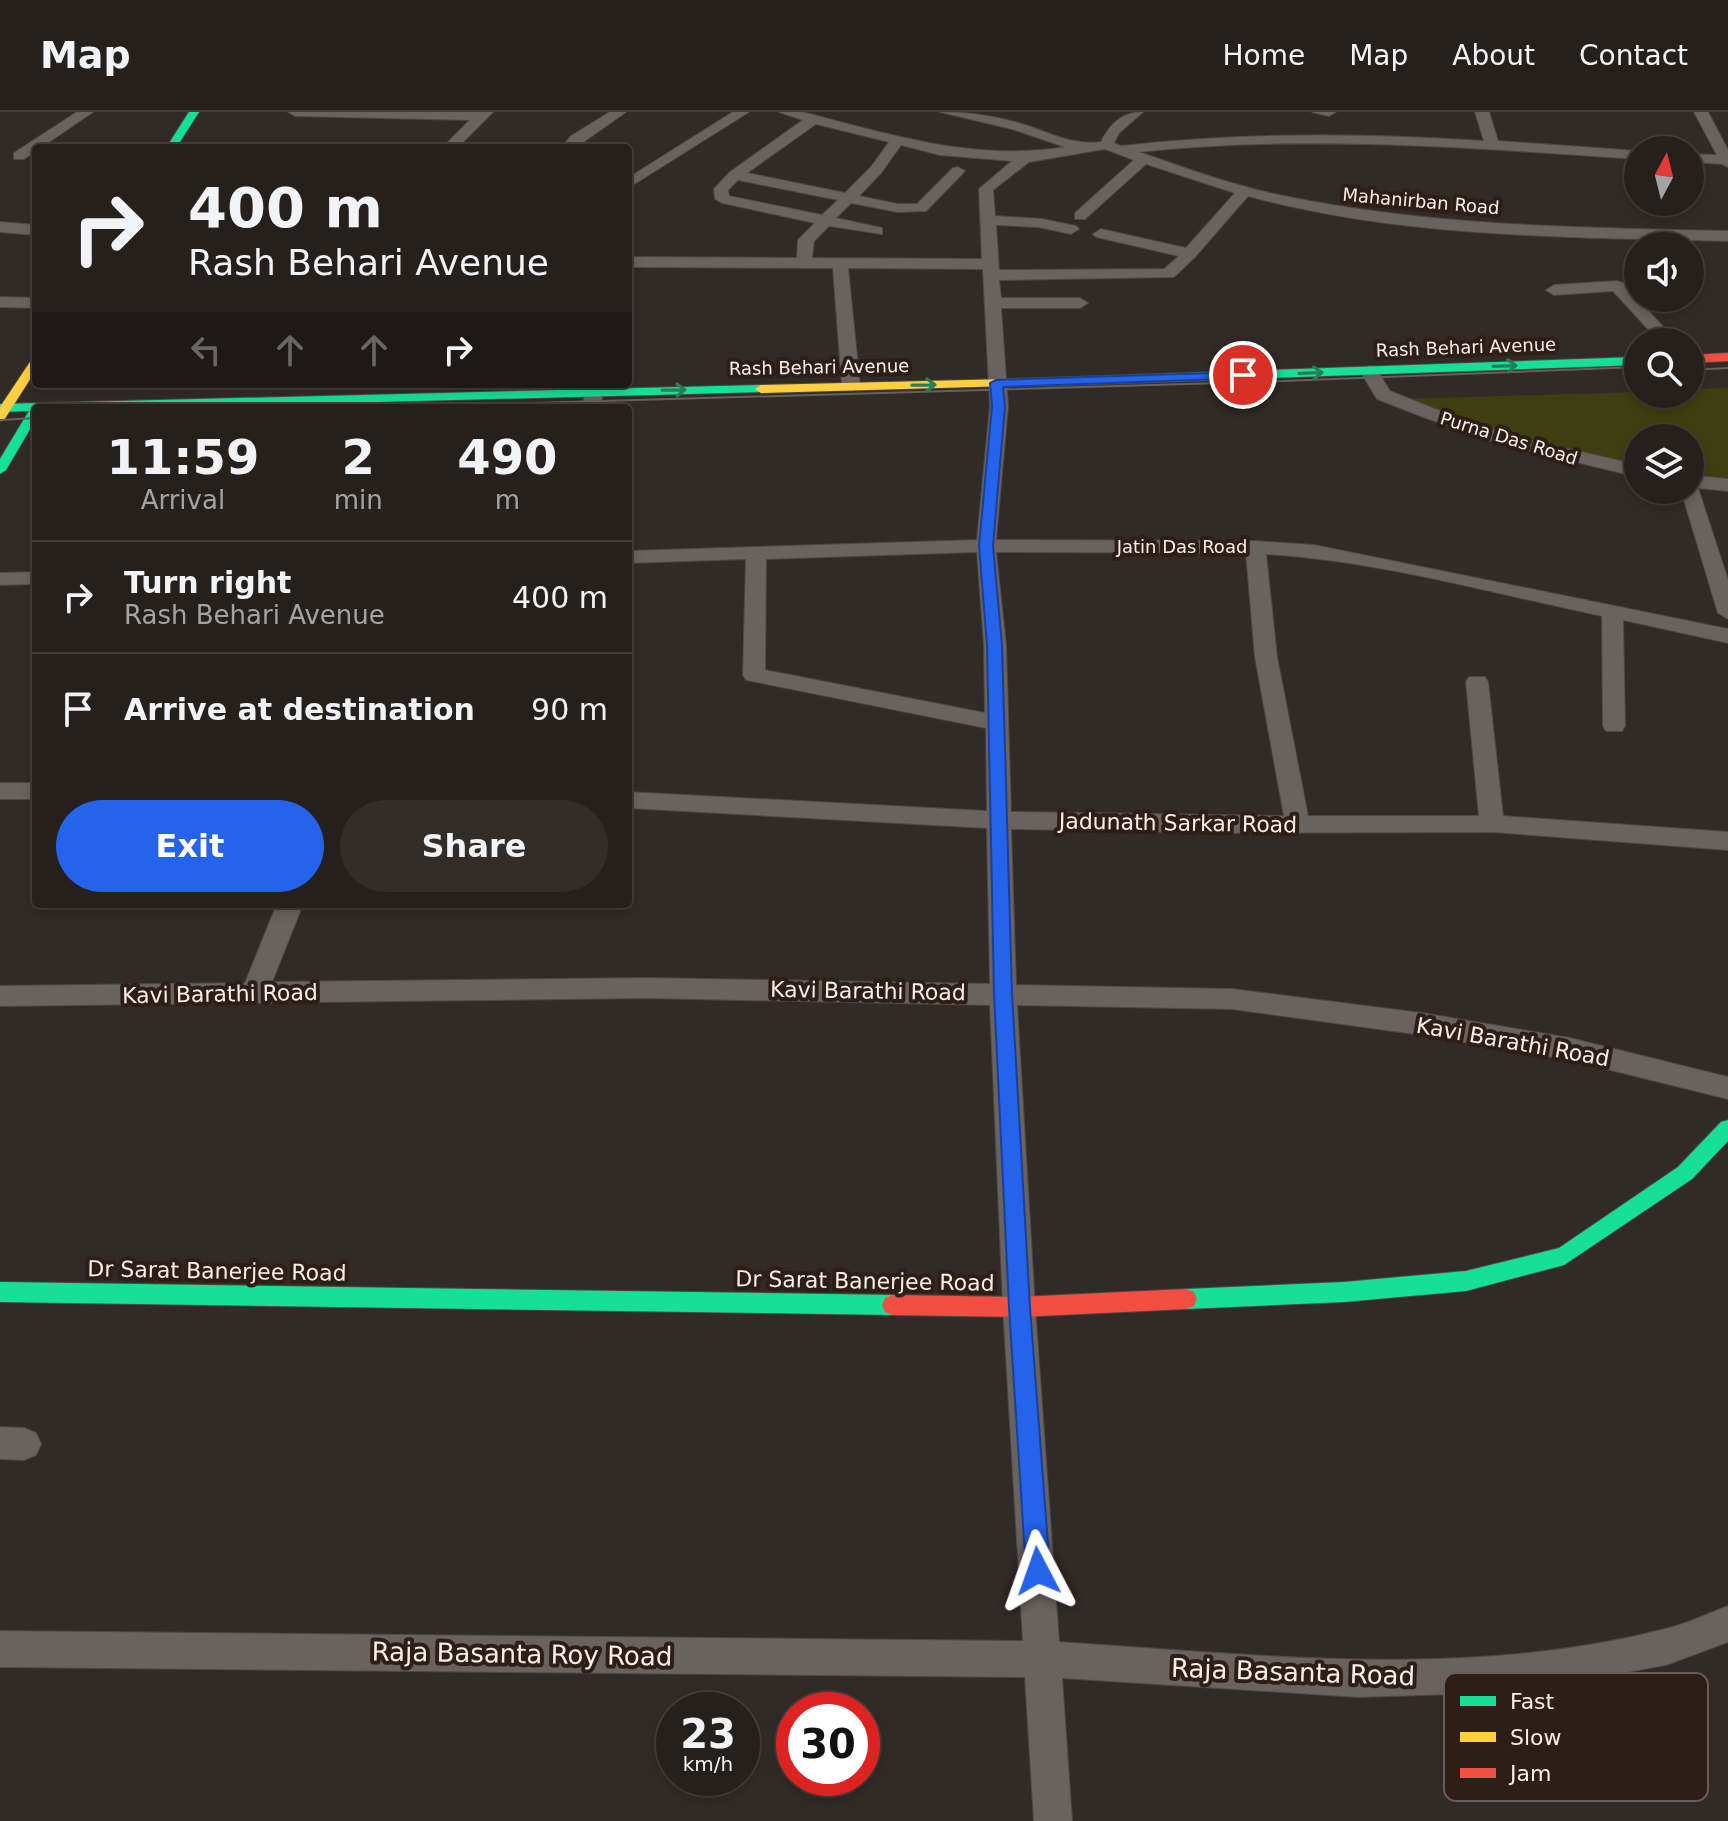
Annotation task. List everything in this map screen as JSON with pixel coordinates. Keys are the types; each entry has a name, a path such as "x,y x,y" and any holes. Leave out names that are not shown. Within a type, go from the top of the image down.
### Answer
{"main road":[{"path":"174,144 194,112"},
{"path":"194,144 213,112"},
{"path":"1704,358 1728,357"},
{"name":"Rash Behari Avenue","path":"208,404 851,386 998,400 1369,371 1624,362"},
{"path":"2,411 32,367"},
{"path":"1376,395 1429,393"},
{"name":"Rash Behari Avenue","path":"2,411 32,408"},
{"path":"0,436 29,435"},
{"path":"0,470 29,435"},
{"name":"Dr Sarat Banerjee Road","path":"0,1292 1019,1307 1344,1292 1466,1281 1564,1256 1685,1173 1728,1128"}],"street":[{"path":"37,144 86,112"},
{"path":"295,112 484,114"},
{"path":"572,144 619,112"},
{"path":"632,181 742,112"},
{"path":"786,112 940,151 1025,158 1113,148 1313,139 1624,154"},
{"path":"947,112 1015,126 1084,150"},
{"path":"1015,126 1037,112"},
{"path":"1319,112 1329,112"},
{"path":"1482,112 1492,146"},
{"path":"453,144 484,114"},
{"path":"1113,148 1113,131 1127,114"},
{"path":"1704,118 1728,124"},
{"path":"1704,118 1727,161"},
{"path":"812,120 735,175 723,186 722,199 877,231"},
{"path":"804,264 806,240 876,170 899,139"},
{"path":"19,156 32,147"},
{"name":"Mahanirban Road","path":"1113,148 1244,192 1341,214 1431,225 1728,236"},
{"path":"940,151 972,180 988,220 992,269 998,400 986,546 995,645 1003,993 1019,1307 1053,1821"},
{"path":"0,154 32,158"},
{"path":"735,175 898,208 921,208 972,180 1025,158"},
{"path":"988,220 1042,223 1046,226 1076,223 1143,159"},
{"path":"1704,159 1727,161"},
{"path":"632,262 840,264 1158,276 1177,268 1244,192"},
{"path":"0,227 32,230"},
{"path":"1101,234 1190,254"},
{"path":"840,264 851,386"},
{"path":"1554,290 1617,286 1656,328"},
{"path":"0,302 32,303"},
{"path":"994,303 1080,303"},
{"path":"1369,371 1376,395"},
{"name":"Purna Das Road","path":"1376,395 1503,439 1624,468"},
{"path":"1704,482 1728,485"},
{"path":"1695,504 1723,582 1728,613"},
{"name":"Jatin Das Road","path":"632,557 986,546 1255,547 1314,551 1728,636"},
{"path":"1255,547 1266,657 1298,825"},
{"path":"756,554 754,675 997,723"},
{"path":"0,579 32,578"},
{"path":"1612,612 1614,726"},
{"path":"1477,682 1492,824"},
{"path":"0,791 32,791"},
{"name":"Jadunath Sarkar Road","path":"632,800 1000,820 1298,825 1492,824 1728,841"},
{"path":"254,994 288,908"},
{"name":"Kavi Barathi Road","path":"0,996 646,988 1232,999 1422,1024 1570,1049 1728,1088"},
{"name":"Raja Basanta Road","path":"1523,1673 1666,1647 1728,1624"},
{"name":"Raja Basanta Roy Road","path":"0,1649 1044,1659"},
{"name":"Raja Basanta Road","path":"1044,1659 1358,1679 1444,1676"}],"shaded area":[{"path":"288,388 385,388 287,390"},
{"path":"1728,388 1728,481 1704,478 1704,424 1624,424 1624,465 1506,436 1405,399 1624,392 1624,408 1704,408 1704,389"}],"tram line":[{"path":"503,404 1256,382 1624,368"},
{"path":"1704,369 1728,368"},
{"path":"0,420 32,418"}],"traffic: fast":[{"path":"174,144 194,112"},
{"path":"1045,382 1624,361"},
{"path":"160,404 761,389"},
{"path":"0,408 32,407"},
{"path":"0,470 32,416"},
{"path":"1186,1299 1344,1292 1466,1281 1564,1256 1685,1173 1728,1128"},
{"path":"0,1292 893,1305"}],"traffic: slow":[{"path":"0,417 32,367"},
{"path":"761,389 1045,382"}],"traffic: jam":[{"path":"1704,358 1728,357"},
{"path":"893,1305 1019,1307 1186,1299"}],"route":[{"path":"1038,1571 1019,1307 1003,993 995,645 986,546 999,406 996,383 1243,375"}]}
